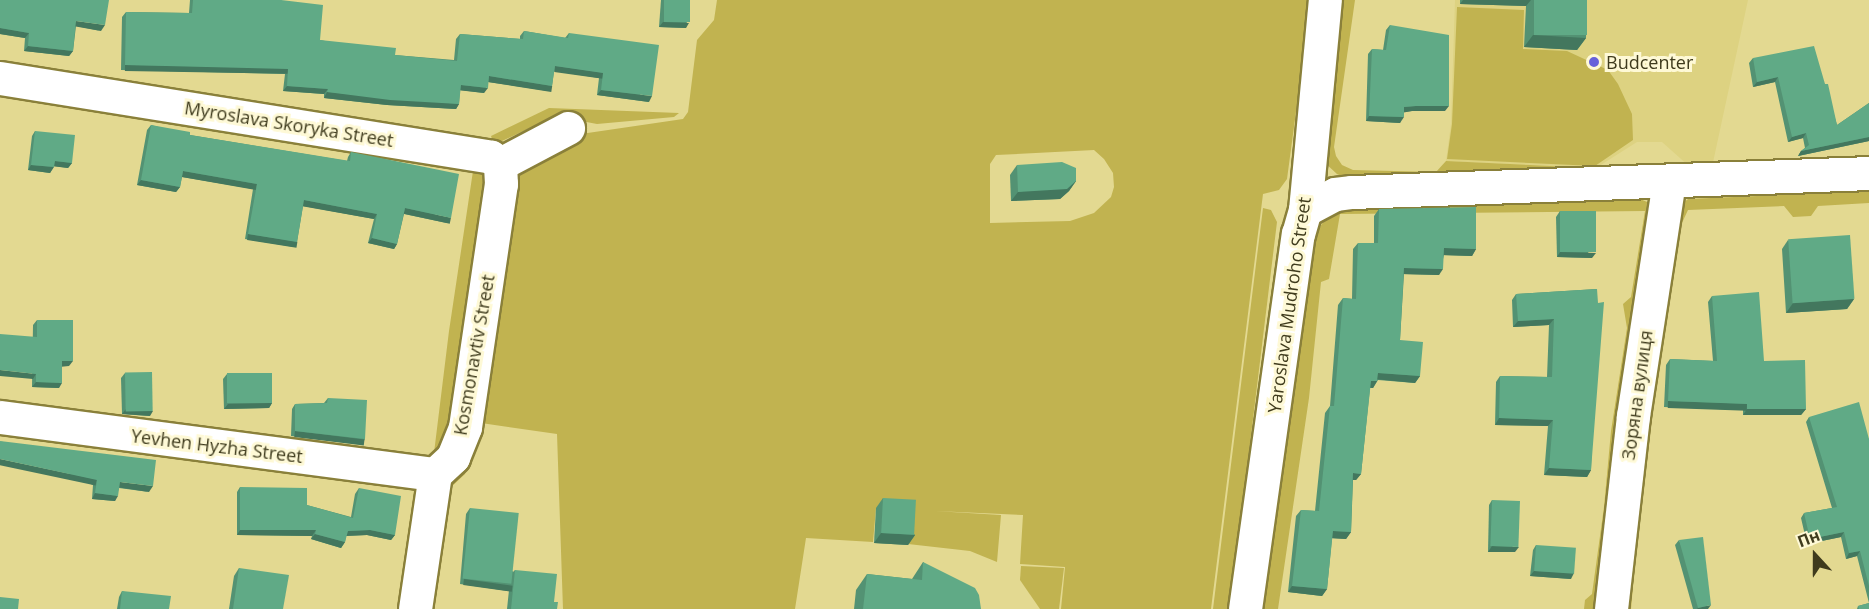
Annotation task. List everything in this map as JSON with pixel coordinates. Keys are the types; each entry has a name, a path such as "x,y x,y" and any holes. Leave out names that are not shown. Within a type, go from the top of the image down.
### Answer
{"street":[{"name":"Yaroslava Mudroho Street","path":"1245,609 1298,234 1305,210 1325,0"},
{"name":"Myroslava Skoryka Street","path":"0,78 491,157 500,164"},
{"path":"500,164 568,128"},
{"name":"Kosmonavtiv Street","path":"435,474 453,457 465,427 501,184 500,164"},
{"path":"1305,210 1328,196 1352,192 1869,173"},
{"name":"Зоряна вулиця","path":"1611,609 1633,416 1669,182"},
{"name":"Yevhen Hyzha Street","path":"0,417 435,474"},
{"path":"415,609 435,474"}],"shaded area":[{"path":"717,0 1311,0 1287,179 1279,190 1263,194 1211,609 1061,609 1065,567 1020,564 1023,515 935,511 1001,515 997,562 970,551 908,544 910,510 876,508 873,542 806,538 795,609 563,609 557,434 481,423 465,474 450,488 434,609 424,609 512,190 523,165 574,135 683,119 688,112 697,40 714,20","holes":["1094,150 1104,159 1113,173 1114,187 1111,197 1094,213 1070,221 990,223 990,164 996,155"]},
{"path":"1341,0 1355,0 1334,147 1336,156 1342,165 1353,170 1436,172 1446,161 1591,168 1346,178 1337,174 1324,162"},
{"name":"Budcenter","path":"1455,0 1748,0 1712,167 1690,167 1662,142 1637,142 1596,168 1446,161 1451,124"},
{"path":"1457,7 1524,10 1523,49 1567,51 1608,70 1618,84 1632,114 1633,140 1595,166 1447,159 1452,124"},
{"path":"549,108 679,113 674,117 597,124 555,116 502,141 492,139 491,136"},
{"path":"375,152 482,170 487,179 461,402 437,466 433,461 449,331 473,171"},
{"path":"1869,191 1869,203 1818,206 1811,216 1793,217 1784,206 1688,210 1681,225 1661,338 1643,470 1631,609 1619,609 1681,205 1688,199"},
{"path":"1640,199 1652,204 1599,609 1584,609 1585,600 1592,594 1604,507 1611,431 1627,328 1623,304 1631,297 1645,211 1340,214 1329,279 1321,282 1309,398 1278,609 1259,609 1313,237 1326,218 1341,209"},
{"path":"1263,208 1271,210 1277,222 1230,609 1213,609"},
{"path":"1021,566 1064,568 1059,609 1040,609 1020,580"}],"building":[{"path":"0,0 109,0 105,25 76,21 73,51 28,46 29,33 0,28"},
{"path":"193,0 281,0 323,5 320,40 396,48 395,55 457,61 460,34 523,39 524,31 568,38 569,33 659,45 652,96 601,90 603,73 555,66 552,86 489,76 488,88 461,85 459,104 390,100 327,92 328,89 287,86 288,69 125,65 126,12 192,13"},
{"path":"664,0 690,0 690,22 664,22"},
{"path":"1534,0 1587,0 1587,35 1534,35"},
{"path":"1390,25 1449,35 1449,106 1404,107 1404,117 1369,116 1372,49 1386,50"},
{"path":"1814,46 1825,84 1828,84 1837,125 1869,103 1869,137 1801,151 1809,145 1806,133 1792,137 1778,77 1757,82 1753,58"},
{"path":"151,125 190,132 190,135 350,161 351,152 459,174 451,218 405,208 397,244 372,238 377,214 304,200 297,242 248,234 257,184 183,171 180,187 141,180"},
{"path":"35,131 75,135 72,163 55,161 54,167 31,165"},
{"path":"1062,162 1076,168 1076,181 1067,189 1018,192 1017,165"},
{"path":"1476,207 1476,249 1444,248 1443,269 1404,268 1400,340 1423,342 1420,376 1378,373 1377,381 1371,381 1361,474 1353,473 1351,532 1333,531 1327,589 1292,586 1301,510 1319,511 1330,406 1334,406 1343,298 1356,299 1358,243 1378,243 1379,209"},
{"path":"1560,211 1596,211 1596,252 1560,252"},
{"path":"1850,235 1854,299 1793,303 1788,239"},
{"path":"1597,289 1598,303 1604,302 1591,470 1549,468 1553,420 1499,418 1500,376 1552,377 1554,319 1518,321 1516,294"},
{"path":"1759,292 1764,361 1805,360 1806,409 1747,409 1747,404 1668,401 1670,359 1717,361 1712,296"},
{"path":"37,320 73,320 73,361 62,361 62,383 36,382 36,374 0,370 0,334 37,337"},
{"path":"125,372 152,372 153,411 126,411"},
{"path":"227,373 272,373 272,403 227,403"},
{"path":"328,398 367,400 365,439 295,431 295,404 327,403"},
{"path":"1859,402 1869,439 1869,586 1860,551 1849,553 1844,532 1810,539 1804,513 1837,507 1809,417"},
{"path":"0,441 156,460 153,486 120,482 118,496 95,493 97,480 0,459"},
{"path":"240,487 307,488 307,505 353,518 359,488 401,496 395,535 370,530 348,531 345,542 315,534 316,530 240,530"},
{"path":"883,498 916,500 914,535 881,533"},
{"path":"1492,500 1520,501 1518,547 1490,546"},
{"path":"470,508 519,513 511,584 463,579"},
{"path":"1703,537 1711,605 1698,608 1679,540"},
{"path":"1536,545 1576,548 1574,574 1534,571"},
{"path":"923,562 975,588 979,595 981,609 863,609 867,574 922,580"},
{"path":"239,568 289,575 283,609 233,609"},
{"path":"515,570 557,574 554,602 558,602 557,609 511,609"},
{"path":"122,591 171,596 169,609 120,609"},
{"path":"0,597 19,599 18,609 0,609"},
{"path":"1869,603 1869,609 1859,609 1858,606"}],"place":[{"name":"Budcenter","path":"1594,62"}]}
